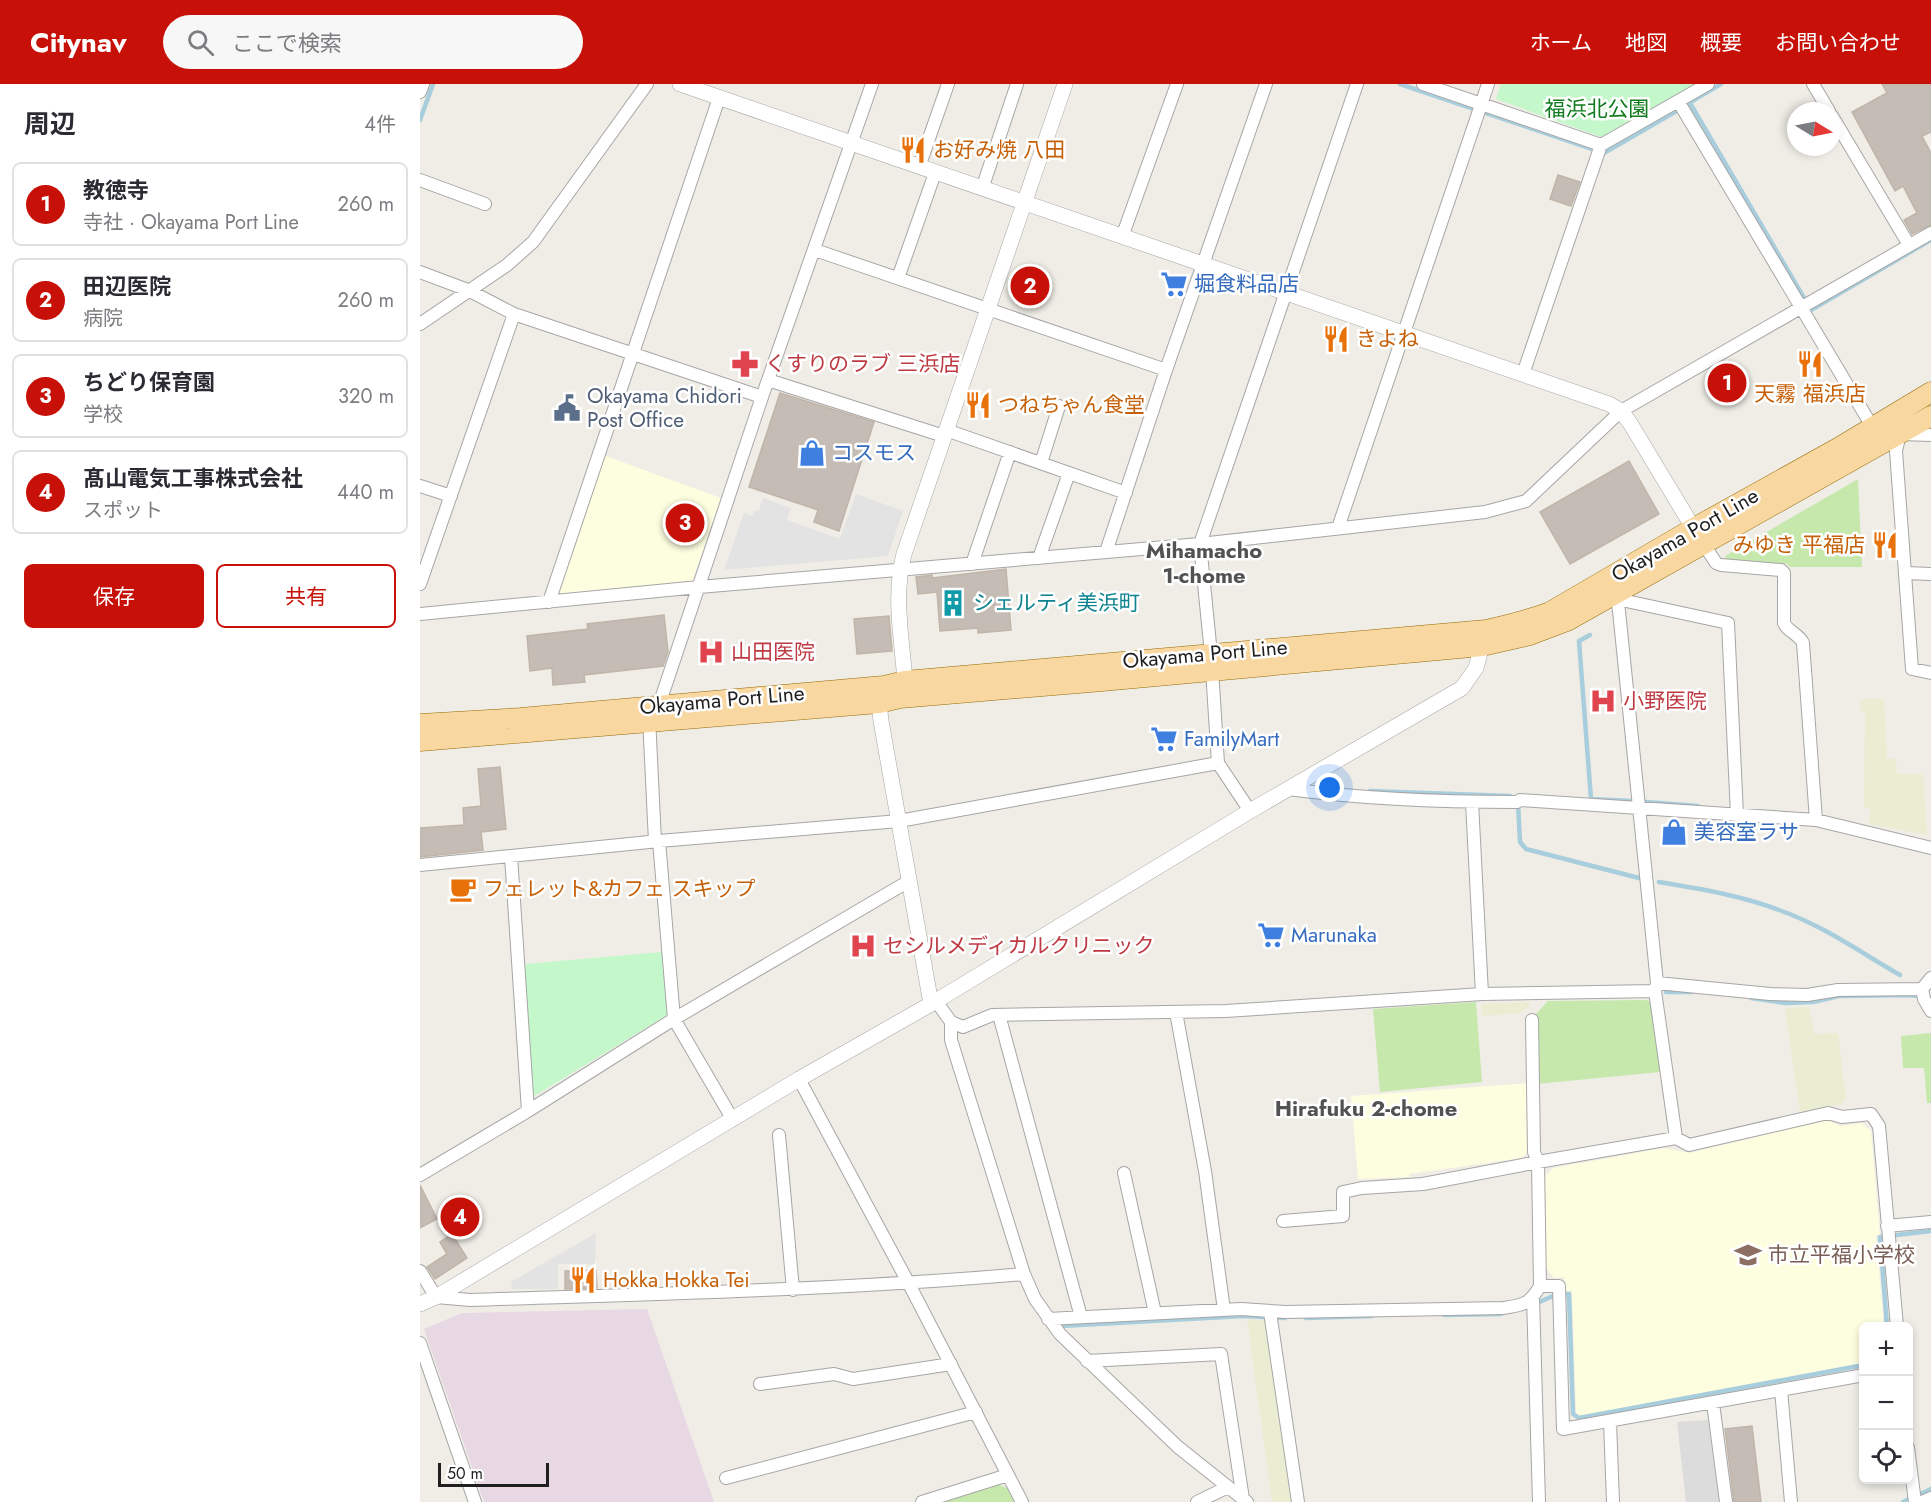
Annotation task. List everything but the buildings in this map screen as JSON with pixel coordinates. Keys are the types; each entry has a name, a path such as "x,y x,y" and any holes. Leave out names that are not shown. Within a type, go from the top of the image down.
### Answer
{"main road":[{"name":"Okayama Port Line","path":"421,729 520,718 654,714 881,695 902,689 1484,638 1615,590 1838,448 1931,392"},
{"name":"Okayama Port Line","path":"1698,536 1891,439 1931,416"}],"street":[{"path":"420,92 423,84"},
{"path":"420,324 507,265 533,242 647,84"},
{"path":"680,84 1523,374 1609,404 1621,411 1716,563 1781,570 1784,573 1785,627 1801,638 1803,643 1816,817"},
{"path":"734,1120 674,1019 657,841 654,714 872,84"},
{"path":"919,167 948,84"},
{"path":"982,189 1017,84"},
{"path":"902,689 899,570 1065,84"},
{"path":"1122,237 1177,84"},
{"path":"1106,552 1166,370 1266,84"},
{"path":"1250,811 1218,763 1200,544 1357,84"},
{"path":"1423,84 1479,109 1600,150"},
{"path":"1338,528 1488,84"},
{"path":"1523,374 1600,150 1681,105 1708,84"},
{"path":"1813,84 1824,102"},
{"path":"549,602 719,98"},
{"path":"1681,105 1805,305 1872,427 1891,439 1896,451 1912,669 1931,673"},
{"path":"1841,131 1909,245"},
{"path":"898,278 935,173"},
{"path":"420,180 485,204"},
{"path":"420,614 699,587 1200,544 1485,512 1526,501 1621,411 1931,233"},
{"path":"815,250 1166,370"},
{"path":"420,272 468,290 514,314 762,397"},
{"path":"420,584 514,314"},
{"path":"768,380 1010,452 1126,493"},
{"path":"1041,463 1059,406"},
{"path":"1891,439 1931,435"},
{"path":"972,564 1010,452"},
{"path":"1039,558 1069,473"},
{"path":"420,486 451,496"},
{"path":"1906,573 1931,574"},
{"path":"1676,1138 1656,987 1615,590 1728,623 1737,811"},
{"path":"420,1304 436,1297 799,1080 934,1003 1250,811 1462,688 1476,668 1484,638"},
{"path":"881,695 909,881 934,1003 951,1022 963,1027 992,1015 1226,1011 1482,994 1656,987 1807,995 1838,990 1923,993"},
{"path":"420,865 657,841 899,821 1218,763"},
{"path":"1288,789 1343,796 1472,802 1519,801 1816,817 1931,848"},
{"path":"1472,802 1482,994"},
{"path":"511,856 528,1111"},
{"path":"420,1175 528,1111 674,1019 909,881"},
{"path":"1923,993 1931,978"},
{"path":"1923,993 1931,1011"},
{"path":"1176,1012 1205,1171 1224,1310"},
{"path":"999,1015 1080,1317"},
{"path":"1532,1020 1534,1152 1538,1162 1535,1298 1539,1502"},
{"path":"951,1022 951,1040 1024,1274 1035,1299 1060,1334 1087,1360 1178,1447 1245,1501"},
{"path":"799,1080 909,1284 1022,1502"},
{"path":"1283,1221 1343,1216 1343,1192 1362,1188 1423,1184 1676,1138 1689,1145 1828,1113 1842,1117 1871,1114 1879,1126 1897,1322"},
{"path":"780,1135 793,1290"},
{"path":"1124,1173 1155,1313"},
{"path":"1888,1233 1931,1222"},
{"path":"420,1271 436,1297"},
{"path":"436,1297 470,1300 793,1290 909,1284 1024,1274"},
{"path":"1048,1319 1224,1310 1271,1316 1503,1308 1524,1305 1559,1286 1563,1430 1859,1376"},
{"path":"1271,1316 1298,1502"},
{"path":"420,1343 475,1502"},
{"path":"1087,1360 1221,1354 1245,1501"},
{"path":"760,1384 834,1374 853,1379 951,1364"},
{"path":"1781,1390 1791,1502"},
{"path":"1713,1402 1726,1502"},
{"path":"726,1478 976,1412"},
{"path":"1610,1422 1613,1502"},
{"path":"921,1502 1008,1475"},
{"path":"1913,1480 1916,1500 1931,1498"},
{"path":"1197,1502 1227,1487"}],"shaded area":[{"path":"603,455 721,498 692,582 558,594 556,591"},
{"path":"856,494 903,511 888,556 724,570 744,513 752,516 755,510 759,511 763,498 791,508 787,520 840,539"},
{"path":"1861,699 1884,699 1887,759 1896,759 1897,774 1923,774 1927,835 1869,824 1870,809 1864,807 1865,711 1860,711"},
{"path":"1530,1002 1528,1008 1520,1013 1482,1016 1481,1004"},
{"path":"1806,1007 1810,1009 1814,1034 1838,1033 1846,1099 1842,1104 1800,1112 1785,1008"},
{"path":"1528,1083 1529,1151 1521,1158 1409,1174 1409,1177 1358,1179 1351,1096"},
{"path":"1827,1120 1841,1126 1862,1123 1871,1131 1880,1235 1876,1236 1884,1322 1859,1322 1859,1364 1580,1416 1576,1413 1572,1291 1565,1291 1564,1277 1554,1278 1546,1268 1545,1176 1553,1168 1664,1148 1689,1153"},
{"path":"596,1233 595,1264 558,1264 558,1289 512,1289 511,1282"},
{"path":"647,1309 714,1502 484,1502 424,1329 462,1313"},
{"path":"1247,1319 1265,1321 1293,1502 1272,1502"},
{"path":"1708,1420 1719,1502 1686,1502 1677,1422"}],"green space":[{"name":"福浜北公園","path":"1501,84 1694,84 1601,137 1496,99"},
{"path":"1858,479 1862,567 1789,567 1788,564 1728,561 1725,556"},
{"path":"662,952 667,1015 531,1098 525,964"},
{"path":"1646,1000 1652,1006 1661,1072 1536,1084 1536,1014 1548,1001"},
{"path":"1476,1002 1482,1082 1380,1092 1373,1009"},
{"path":"1931,1033 1931,1103 1927,1103 1924,1068 1903,1068 1901,1036"},
{"path":"997,1484 1007,1488 1014,1502 943,1502"}],"waterway":[{"path":"420,120 433,84"},
{"path":"1400,84 1604,153 1680,109"},
{"path":"1687,104 1721,84"},
{"path":"1690,103 1811,310 1931,240"},
{"path":"1590,635 1579,641 1591,799 1632,801"},
{"path":"1370,791 1510,796"},
{"path":"1646,802 1698,806"},
{"path":"1518,803 1520,842 1526,849 1639,878"},
{"path":"1659,882 1734,896 1795,916 1826,931 1900,975"},
{"path":"1666,992 1692,992"},
{"path":"1751,998 1786,1003 1813,1002 1839,996 1910,995 1930,998"},
{"path":"1887,1322 1880,1237 1931,1231"},
{"path":"1535,1304 1555,1295 1569,1294 1573,1414 1579,1418 1859,1366"},
{"path":"1444,1315 1501,1314"},
{"path":"1061,1326 1243,1316 1285,1318"},
{"path":"1306,1318 1372,1316"},
{"path":"1903,1502 1931,1489"}],"place":[{"name":"お好み焼 八田","path":"913,150"},
{"name":"堀食料品店","path":"1174,284"},
{"name":"田辺医院","path":"1030,286"},
{"name":"きよね","path":"1336,339"},
{"name":"くすりのラブ 三浜店","path":"745,364"},
{"name":"天霧 福浜店","path":"1810,364"},
{"name":"教徳寺","path":"1727,383"},
{"name":"つねちゃん食堂","path":"978,405"},
{"name":"Okayama Chidori Post Office","path":"567,408"},
{"name":"コスモス","path":"812,453"},
{"name":"ちどり保育園","path":"685,523"},
{"name":"みゆき 平福店","path":"1885,545"},
{"name":"シェルティ美浜町","path":"953,603"},
{"name":"山田医院","path":"711,652"},
{"name":"小野医院","path":"1603,701"},
{"name":"FamilyMart","path":"1164,739"},
{"name":"美容室ラサ","path":"1674,832"},
{"name":"フェレット&カフェ スキップ","path":"463,889"},
{"name":"Marunaka","path":"1271,935"},
{"name":"セシルメディカルクリニック","path":"863,946"},
{"name":"髙山電気工事株式会社","path":"460,1217"},
{"name":"市立平福小学校","path":"1748,1255"},
{"name":"Hokka Hokka Tei","path":"583,1280"}],"district":[{"name":"Mihamacho 1-chome","path":"1204,563"},
{"name":"Hirafuku 2-chome","path":"1366,1108"}]}
